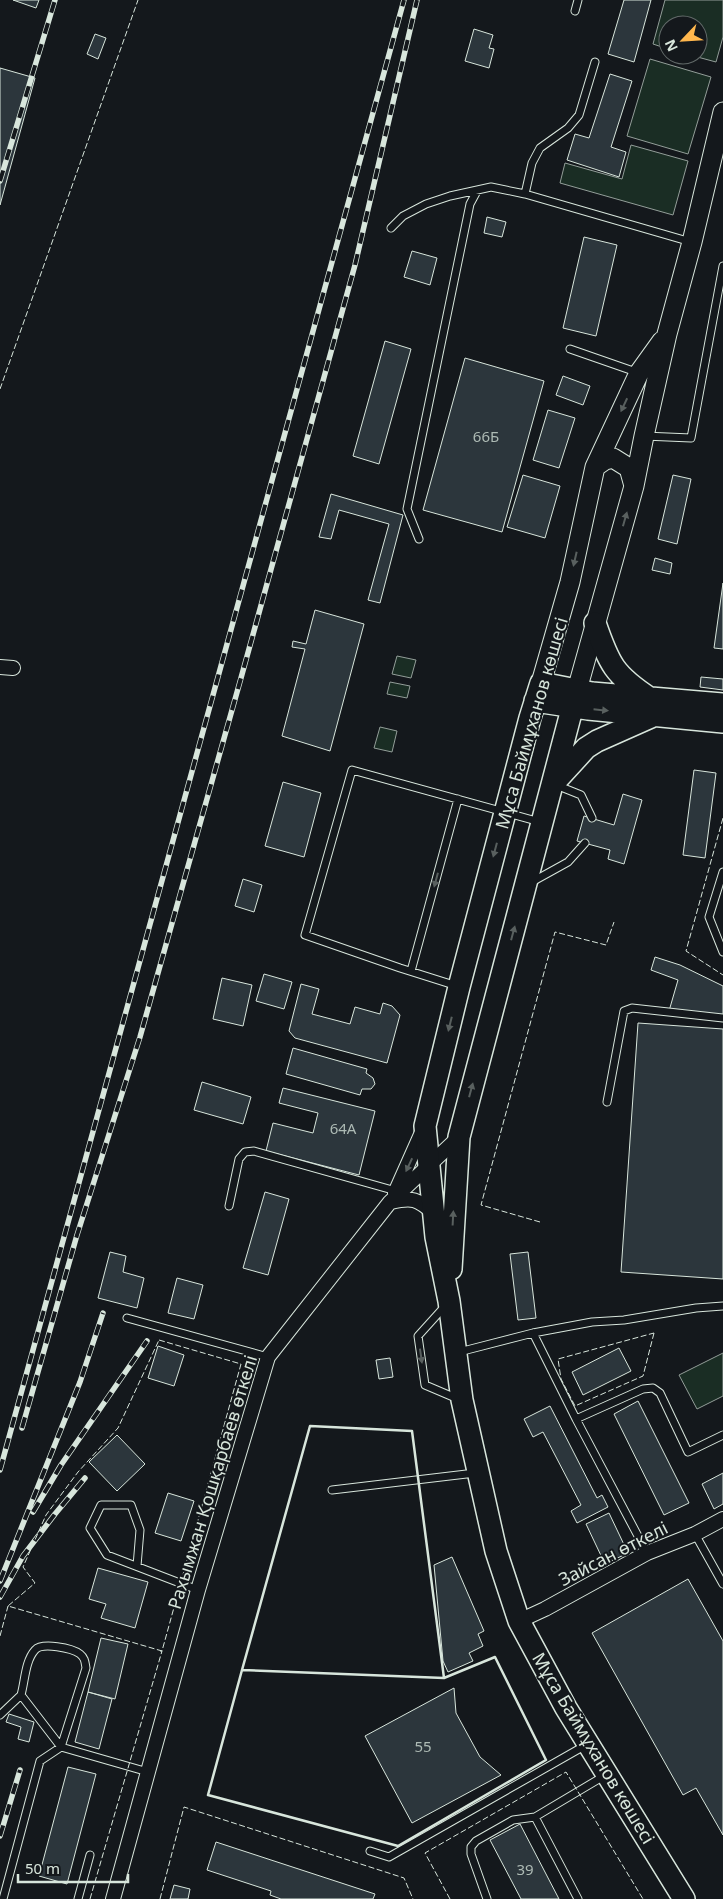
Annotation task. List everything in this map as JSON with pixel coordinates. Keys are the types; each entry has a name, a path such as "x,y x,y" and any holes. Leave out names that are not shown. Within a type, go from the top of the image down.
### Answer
{"main road":[{"name":"Мұса Баймұханов көшесі","path":"449,1301 459,1137 554,784 575,698 634,486 667,334 692,242 723,112"},
{"name":"Мұса Баймұханов көшесі","path":"667,334 639,373 595,468 570,582 505,812 425,1126 436,1237 449,1301 462,1400 496,1551 520,1621 566,1708 684,1899"},
{"path":"595,468 605,460 614,458 629,468 634,486"},
{"path":"596,623 606,655 614,669 653,707"},
{"path":"538,692 653,707 723,722"},
{"path":"554,784 586,748 653,707 723,704"}],"street":[{"path":"425,1126 393,1196 419,1201 434,1213"},
{"name":"Рахымжан Қошқарбаев өткелі","path":"113,1899 198,1590 268,1356 393,1196 429,1166 459,1137"},
{"name":"Зайсан өткелі","path":"520,1621 647,1553 695,1534 723,1519"}],"lane":[{"path":"575,10 578,0"},
{"path":"525,194 532,163 540,148 568,128 580,115 596,62"},
{"path":"391,228 404,216 426,204 450,196 491,187 525,194 692,242"},
{"path":"419,539 407,509 470,204 477,191"},
{"path":"644,436 691,438 723,266"},
{"path":"570,349 639,373"},
{"path":"459,987 305,935 352,770 543,823"},
{"path":"554,784 581,795 592,818"},
{"path":"410,971 458,799"},
{"path":"526,886 568,862 585,843"},
{"path":"723,872 709,917 723,952"},
{"path":"606,1102 624,1011 632,1008 723,1018"},
{"path":"229,1206 239,1159 245,1152 254,1151 393,1196"},
{"path":"449,1301 418,1336 425,1386 462,1400"},
{"path":"456,1353 533,1333 592,1322 624,1320 696,1308 723,1306"},
{"path":"127,1318 268,1356"},
{"path":"533,1333 647,1553"},
{"path":"576,1419 643,1389 653,1388 660,1393 688,1452 723,1435"},
{"path":"332,1490 478,1473"},
{"path":"137,1566 140,1530 131,1505 101,1505 90,1528 108,1554 137,1566 198,1590"},
{"path":"695,1534 723,1584"},
{"path":"0,1715 21,1695 30,1657 36,1648 46,1644 78,1653 84,1658 86,1668 61,1747 40,1761 3,1899"},
{"path":"21,1695 61,1747 148,1772"},
{"path":"370,1851 389,1858 588,1744"},
{"path":"487,1899 471,1854 471,1847 476,1841 513,1820 535,1817 608,1774"},
{"path":"535,1817 578,1899"},
{"path":"78,1899 90,1855"}],"green space":[{"path":"665,0 723,0 723,37 716,62 708,60 708,15 661,15"},
{"path":"658,26 658,46 653,44"},
{"path":"650,59 658,61 658,65 670,65 711,77 688,154 627,136"},
{"path":"631,145 688,161 673,215 560,183 565,163 622,179"},
{"path":"397,656 416,660 411,678 392,674"},
{"path":"390,682 410,686 407,698 387,694"},
{"path":"380,727 397,731 392,752 374,748"},
{"path":"723,1353 723,1396 697,1409 679,1375"}],"building":[{"path":"13,0 39,0 36,8"},
{"path":"624,0 651,0 634,62 608,54"},
{"path":"474,29 493,35 489,48 494,49 489,68 465,61"},
{"path":"95,34 106,38 98,59 87,54"},
{"path":"0,68 35,78 0,205"},
{"path":"610,74 632,81 611,147 626,152 619,177 567,160 575,134 589,138"},
{"path":"487,217 506,222 502,237 484,233"},
{"path":"584,237 617,245 596,336 563,328"},
{"path":"412,251 437,258 430,285 404,277"},
{"path":"385,341 411,349 379,464 353,456"},
{"path":"465,358 544,381 502,532 423,510"},
{"path":"563,376 590,386 583,405 556,395"},
{"path":"548,410 575,418 559,468 533,460"},
{"path":"523,475 560,486 545,538 507,527"},
{"path":"673,475 691,479 677,544 658,539"},
{"path":"331,494 403,515 380,603 368,600 389,524 339,510 331,539 319,537"},
{"path":"655,558 672,563 670,574 652,570"},
{"path":"723,583 723,649 714,648"},
{"path":"315,610 364,624 330,751 282,736 305,649 292,647 293,641 306,644"},
{"path":"701,677 723,679 723,690 700,687"},
{"path":"694,770 716,773 705,858 683,855"},
{"path":"283,782 321,793 304,857 265,846"},
{"path":"623,794 642,800 624,864 608,859 610,850 577,841 584,816 614,825"},
{"path":"243,879 262,885 254,912 235,906"},
{"path":"655,957 680,965 723,986 723,1015 669,1011 678,980 651,970"},
{"path":"264,974 292,982 284,1009 256,1001"},
{"path":"222,978 252,985 243,1026 213,1019"},
{"path":"301,984 319,989 312,1014 350,1024 355,1007 380,1014 383,1003 392,1006 400,1015 387,1063 295,1038 289,1031"},
{"path":"638,1023 723,1029 723,1279 621,1272"},
{"path":"293,1048 367,1069 366,1073 373,1078 375,1084 371,1089 362,1089 360,1095 286,1074"},
{"path":"202,1082 251,1097 243,1124 194,1110"},
{"path":"283,1088 375,1111 359,1175 266,1151 273,1123 313,1133 318,1113 279,1103"},
{"path":"265,1192 289,1199 268,1275 243,1268"},
{"path":"110,1252 126,1256 123,1272 144,1278 137,1308 98,1298"},
{"path":"528,1252 536,1318 518,1320 510,1254"},
{"path":"177,1278 203,1285 194,1319 168,1313"},
{"path":"158,1346 184,1355 174,1386 148,1378"},
{"path":"619,1348 631,1371 583,1395 572,1372"},
{"path":"390,1358 393,1377 379,1379 376,1360"},
{"path":"638,1401 689,1503 664,1515 614,1414"},
{"path":"550,1406 597,1498 602,1495 608,1507 577,1523 571,1511 581,1505 543,1432 533,1437 524,1419"},
{"path":"117,1435 145,1464 117,1491 89,1462"},
{"path":"723,1473 723,1504 714,1509 702,1484"},
{"path":"168,1493 194,1501 181,1541 155,1533"},
{"path":"609,1513 628,1553 605,1564 586,1524"},
{"path":"452,1557 484,1631 478,1634 483,1646 469,1653 473,1661 448,1672 443,1661 434,1565"},
{"path":"98,1568 148,1582 135,1628 101,1618 106,1604 89,1599"},
{"path":"688,1579 723,1641 723,1835 696,1788 683,1795 592,1633"},
{"path":"101,1638 128,1644 115,1699 88,1692"},
{"path":"454,1688 456,1713 480,1757 501,1775 412,1823 365,1736"},
{"path":"88,1692 112,1699 99,1749 75,1742"},
{"path":"9,1714 34,1722 29,1742 18,1739 21,1727 6,1722"},
{"path":"68,1767 96,1774 67,1884 39,1876"},
{"path":"520,1824 559,1899 521,1899 490,1840"},
{"path":"216,1842 375,1894 373,1899 281,1899 270,1895 271,1891 207,1870"},
{"path":"174,1885 190,1889 188,1899 170,1899"}],"railway":[{"path":"0,181 55,0"},
{"path":"0,1470 404,0"},
{"path":"22,1428 77,1235 140,1037 241,678 355,265 417,0"},
{"path":"0,1581 80,1382 103,1313"},
{"path":"33,1512 61,1465 147,1341"},
{"path":"0,1597 23,1556 85,1478"},
{"path":"0,1836 20,1770"}],"fence":[{"path":"0,389 138,0"},
{"path":"723,818 686,951 723,975"},
{"path":"540,1222 481,1205 555,932 606,945 614,922"},
{"path":"654,1333 643,1376 575,1406 561,1379 558,1359 654,1333"},
{"path":"159,1340 241,1364 162,1651 8,1606 35,1583 23,1567 46,1515 78,1472 118,1428 159,1340"},
{"path":"0,1636 9,1606"},
{"path":"90,1899 162,1651 160,1651"},
{"path":"450,1899 425,1853 566,1772 643,1899"},
{"path":"160,1899 184,1807 404,1878 413,1899"}],"wall":[{"path":"310,1426 412,1431 444,1678 242,1670 310,1426"},
{"path":"495,1657 546,1760 398,1846 208,1795 242,1670 444,1678 495,1657"}]}
